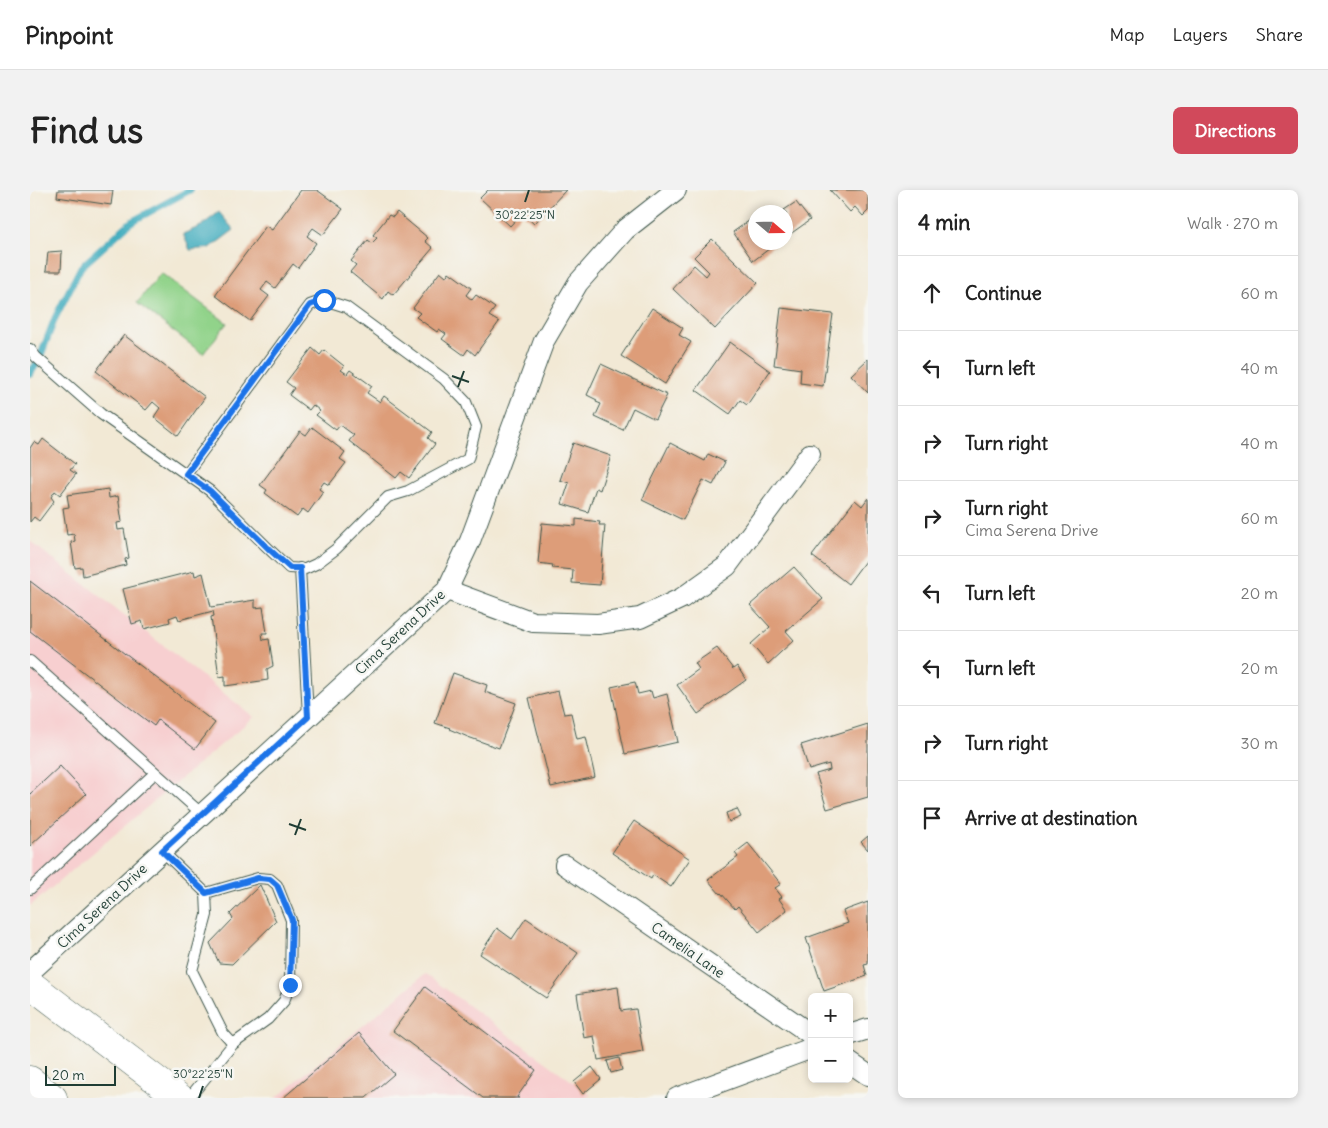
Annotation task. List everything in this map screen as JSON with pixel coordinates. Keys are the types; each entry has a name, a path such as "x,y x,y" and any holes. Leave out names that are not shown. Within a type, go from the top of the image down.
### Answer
{"main road":[{"path":"30,984 180,1098"},
{"path":"30,1080 53,1098"}],"street":[{"name":"Cima Serena Drive","path":"30,972 447,590 470,541 544,341 578,282 625,230 676,190"},
{"path":"447,590 533,622 598,624 640,618 682,598 727,566 810,454"},
{"name":"Camelia Lane","path":"565,865 808,1032"},
{"path":"853,1034 868,1029"},
{"path":"677,1098 808,1049"},
{"path":"853,1065 868,1075"}],"lane":[{"path":"30,349 36,357 101,414 210,491 290,568 305,569 316,564 336,549 388,497 408,491 468,459 476,427 466,402 444,379 346,307 324,300 310,305 186,474"},
{"path":"300,568 308,717"},
{"path":"30,661 202,814"},
{"path":"30,888 155,773"},
{"path":"162,851 206,893 207,914 192,971 223,1033 233,1044"},
{"path":"189,1098 233,1044 268,1019 284,1001 290,985 292,920 277,885 270,879 258,878 206,893"}],"shaded area":[{"path":"30,541 254,717 30,906"},
{"path":"425,974 591,1095 584,1098 276,1098"}],"green space":[{"path":"161,273 227,323 203,354 137,303"}],"water":[{"path":"219,212 234,230 210,248 190,250 183,234 201,226"}],"building":[{"path":"58,190 113,190 111,205 57,197"},
{"path":"301,190 317,190 343,209 323,235 313,228 307,236 316,243 298,268 293,264 275,288 267,282 261,290 269,296 250,321 215,295 266,226 272,230"},
{"path":"488,190 566,190 534,224 522,213 510,226 480,198"},
{"path":"830,190 868,190 868,211 863,216 855,207 850,212"},
{"path":"796,202 810,220 793,232 793,205"},
{"path":"397,212 428,238 425,241 433,248 393,295 388,291 383,299 350,272 356,265 351,261 368,240 372,243 377,238 373,235 389,215 393,217"},
{"path":"748,222 748,250 767,250 753,261 733,232"},
{"path":"712,239 758,283 715,329 673,289 694,265 706,276 709,272 694,257"},
{"path":"62,251 61,271 46,271 48,252"},
{"path":"440,272 446,277 449,272 471,288 466,295 472,300 476,295 495,308 489,316 499,322 475,355 468,349 464,355 442,339 446,334 439,329 437,332 416,317 420,313 413,308"},
{"path":"652,308 683,328 679,335 691,342 665,384 621,356"},
{"path":"781,308 833,314 823,386 800,383 801,369 774,365"},
{"path":"124,335 205,397 178,436 154,417 160,408 153,402 146,410 96,371"},
{"path":"730,342 770,371 747,405 740,400 730,414 696,390"},
{"path":"312,348 320,355 324,350 344,366 341,370 347,374 350,370 372,386 367,393 380,402 384,396 432,432 428,438 435,444 409,478 401,472 396,478 349,441 354,435 340,425 336,430 316,415 320,411 313,405 309,410 289,395 294,388 286,382"},
{"path":"868,359 868,393 851,375"},
{"path":"601,364 667,395 655,419 633,408 623,430 595,417 601,404 587,395"},
{"path":"312,427 345,452 340,459 346,463 329,485 324,482 319,489 323,492 308,513 303,509 297,517 265,493 267,490 260,485 300,431 306,435"},
{"path":"43,439 75,464 70,470 76,474 60,495 55,491 51,497 54,501 39,521 34,517 30,522 30,448 34,442 39,445"},
{"path":"573,443 611,456 600,490 596,488 588,512 562,504 569,483 560,480"},
{"path":"670,443 705,461 708,454 725,462 713,485 703,480 683,520 642,500"},
{"path":"108,489 109,498 118,496 122,522 117,523 118,530 124,529 129,558 125,559 126,565 83,576 82,567 75,568 71,542 75,541 74,534 67,535 63,508 69,507 67,495"},
{"path":"868,498 868,557 848,584 812,556 855,500 862,506"},
{"path":"576,519 600,522 599,525 605,525 600,585 572,583 573,570 552,568 553,565 538,563 542,523 576,526"},
{"path":"794,567 823,599 786,631 794,640 768,664 751,644 770,627 750,605"},
{"path":"194,571 195,576 203,573 211,607 255,600 255,608 263,607 267,633 262,633 263,640 269,639 273,666 267,669 268,680 225,686 225,676 219,677 211,617 214,616 213,611 179,620 177,615 169,618 170,622 144,629 142,621 132,624 123,589"},
{"path":"30,581 215,723 195,749 158,720 154,726 30,631"},
{"path":"717,648 733,669 737,666 746,680 698,714 677,685 699,669 695,663"},
{"path":"453,673 487,685 485,692 516,703 499,748 435,723"},
{"path":"635,682 638,694 651,691 653,698 667,694 678,742 625,754 611,687"},
{"path":"558,691 564,714 571,713 577,739 586,737 595,777 551,787 529,698"},
{"path":"868,724 868,797 827,809 816,774 830,770 829,764 809,770 801,745"},
{"path":"60,766 86,794 30,846 30,794"},
{"path":"737,809 741,817 729,822 726,813"},
{"path":"634,821 690,859 671,887 653,875 651,879 612,853"},
{"path":"868,836 868,850 861,842"},
{"path":"748,843 781,884 775,888 782,897 779,899 787,910 759,932 738,906 735,909 708,880 738,857 735,853"},
{"path":"260,885 276,921 232,964 219,963 210,943 233,919 230,914"},
{"path":"868,902 868,964 864,965 867,976 824,991 806,938 848,923 843,911"},
{"path":"526,918 578,953 546,998 480,954 497,928 512,939"},
{"path":"425,987 536,1070 517,1097 519,1098 483,1098 393,1031"},
{"path":"618,987 621,1011 636,1009 643,1052 598,1060 594,1036 584,1038 577,994"},
{"path":"359,1033 394,1074 366,1098 283,1098"},
{"path":"619,1058 622,1070 611,1073 607,1061"},
{"path":"592,1067 601,1079 583,1094 574,1082"}],"waterway":[{"path":"30,374 39,360 55,318 81,267 131,222 190,190"}],"route":[{"path":"290,985 292,920 277,885 270,879 258,878 206,893 162,851 308,717 300,568 290,568 210,491 186,474 310,305 324,300"}]}
